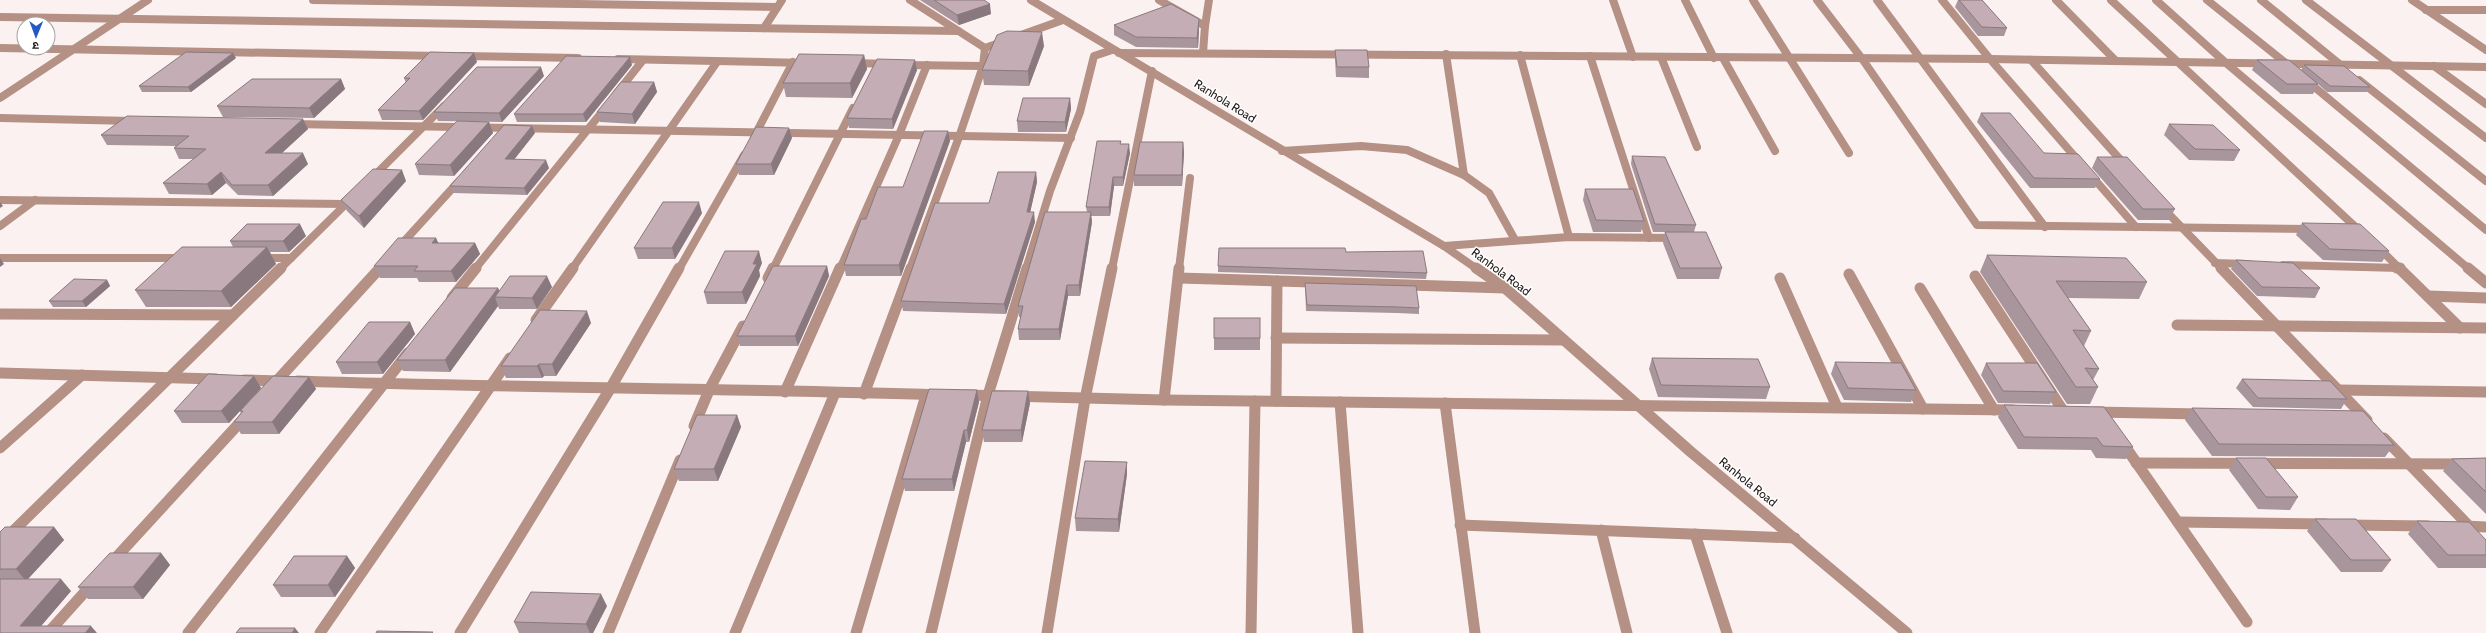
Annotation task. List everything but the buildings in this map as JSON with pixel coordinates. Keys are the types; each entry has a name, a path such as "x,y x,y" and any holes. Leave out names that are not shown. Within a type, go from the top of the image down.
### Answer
{"street":[{"path":"0,98 148,0"},
{"path":"313,0 777,7"},
{"path":"764,28 782,0"},
{"path":"910,0 985,48"},
{"name":"Ranhola Road","path":"1031,0 1115,51 1152,71 1282,151 1444,246 1505,288 1691,452 1907,633"},
{"path":"1159,0 1205,26"},
{"path":"1203,53 1209,0"},
{"path":"1613,0 1633,57"},
{"path":"1685,0 1718,58 1776,151"},
{"path":"1753,0 1849,153"},
{"path":"1817,0 1864,60 1977,225 2321,230"},
{"path":"1877,0 2045,226"},
{"path":"1942,0 1990,59 2136,227"},
{"path":"2056,0 2116,61"},
{"path":"2111,0 2360,230 2460,328"},
{"path":"2156,0 2226,63 2486,283"},
{"path":"2207,0 2287,64 2486,230"},
{"path":"2261,0 2486,181"},
{"path":"2306,0 2388,66 2486,138"},
{"path":"2412,0 2486,50"},
{"path":"2426,10 2486,10"},
{"path":"0,17 958,31"},
{"path":"985,48 1063,20"},
{"path":"0,48 589,59"},
{"path":"864,394 959,137 982,66 985,48"},
{"path":"931,633 988,395 1050,191 1080,112 1094,56 1115,51 1864,60 1990,59 2486,67"},
{"path":"1446,54 1464,175"},
{"path":"1520,55 1569,238"},
{"path":"1590,56 1649,238"},
{"path":"480,68 490,57"},
{"path":"1662,57 1697,147"},
{"path":"557,70 567,58"},
{"path":"612,59 815,63"},
{"path":"443,309 588,130 642,60"},
{"path":"2031,60 2135,175"},
{"path":"530,328 717,62"},
{"path":"460,633 610,389 756,134 793,62"},
{"path":"846,63 874,67 927,65 982,66"},
{"path":"785,392 899,135 927,65"},
{"path":"2434,66 2486,104"},
{"path":"1047,633 1085,398 1152,71"},
{"path":"764,285 858,99"},
{"path":"0,544 450,100"},
{"path":"496,140 516,117"},
{"path":"0,118 142,121"},
{"path":"283,124 756,134 1071,138"},
{"path":"1282,151 1384,147 1407,150 1464,175 1489,194 1515,240"},
{"path":"267,392 469,169"},
{"path":"1164,400 1190,178"},
{"path":"2155,198 2215,263 2470,527"},
{"path":"0,200 346,204"},
{"path":"0,226 35,200"},
{"path":"2344,230 2360,230"},
{"path":"1444,246 1515,240 1569,238 1686,238"},
{"path":"0,258 196,258"},
{"path":"251,258 291,258"},
{"path":"2215,263 2254,264"},
{"path":"2269,264 2400,268"},
{"path":"1849,274 1923,408"},
{"path":"1975,276 2064,412"},
{"path":"1179,278 1505,288"},
{"path":"1780,278 1837,407"},
{"path":"1276,401 1277,281"},
{"path":"1920,288 1994,410"},
{"path":"2428,296 2486,298"},
{"path":"0,314 233,315"},
{"path":"608,633 710,388 746,320"},
{"path":"2178,326 2486,328"},
{"path":"1276,338 1564,340"},
{"path":"188,633 413,346"},
{"path":"320,633 516,348"},
{"path":"0,373 489,387 610,389 710,388 785,392 988,395 1164,400 1637,404 2025,411"},
{"path":"0,448 82,375"},
{"path":"2338,390 2486,392"},
{"path":"736,633 835,393"},
{"path":"856,633 926,394"},
{"path":"1250,633 1255,401"},
{"path":"1340,402 1358,633"},
{"path":"1445,403 1475,633"},
{"path":"48,633 252,409"},
{"path":"2048,411 2213,414"},
{"path":"2102,412 2247,622"},
{"path":"2348,416 2364,416"},
{"path":"2136,463 2409,465 2486,464"},
{"path":"2178,522 2438,526"},
{"path":"1460,525 1795,538"},
{"path":"2454,526 2486,527"},
{"path":"1601,530 1627,633"},
{"path":"1695,534 1727,633"}]}
